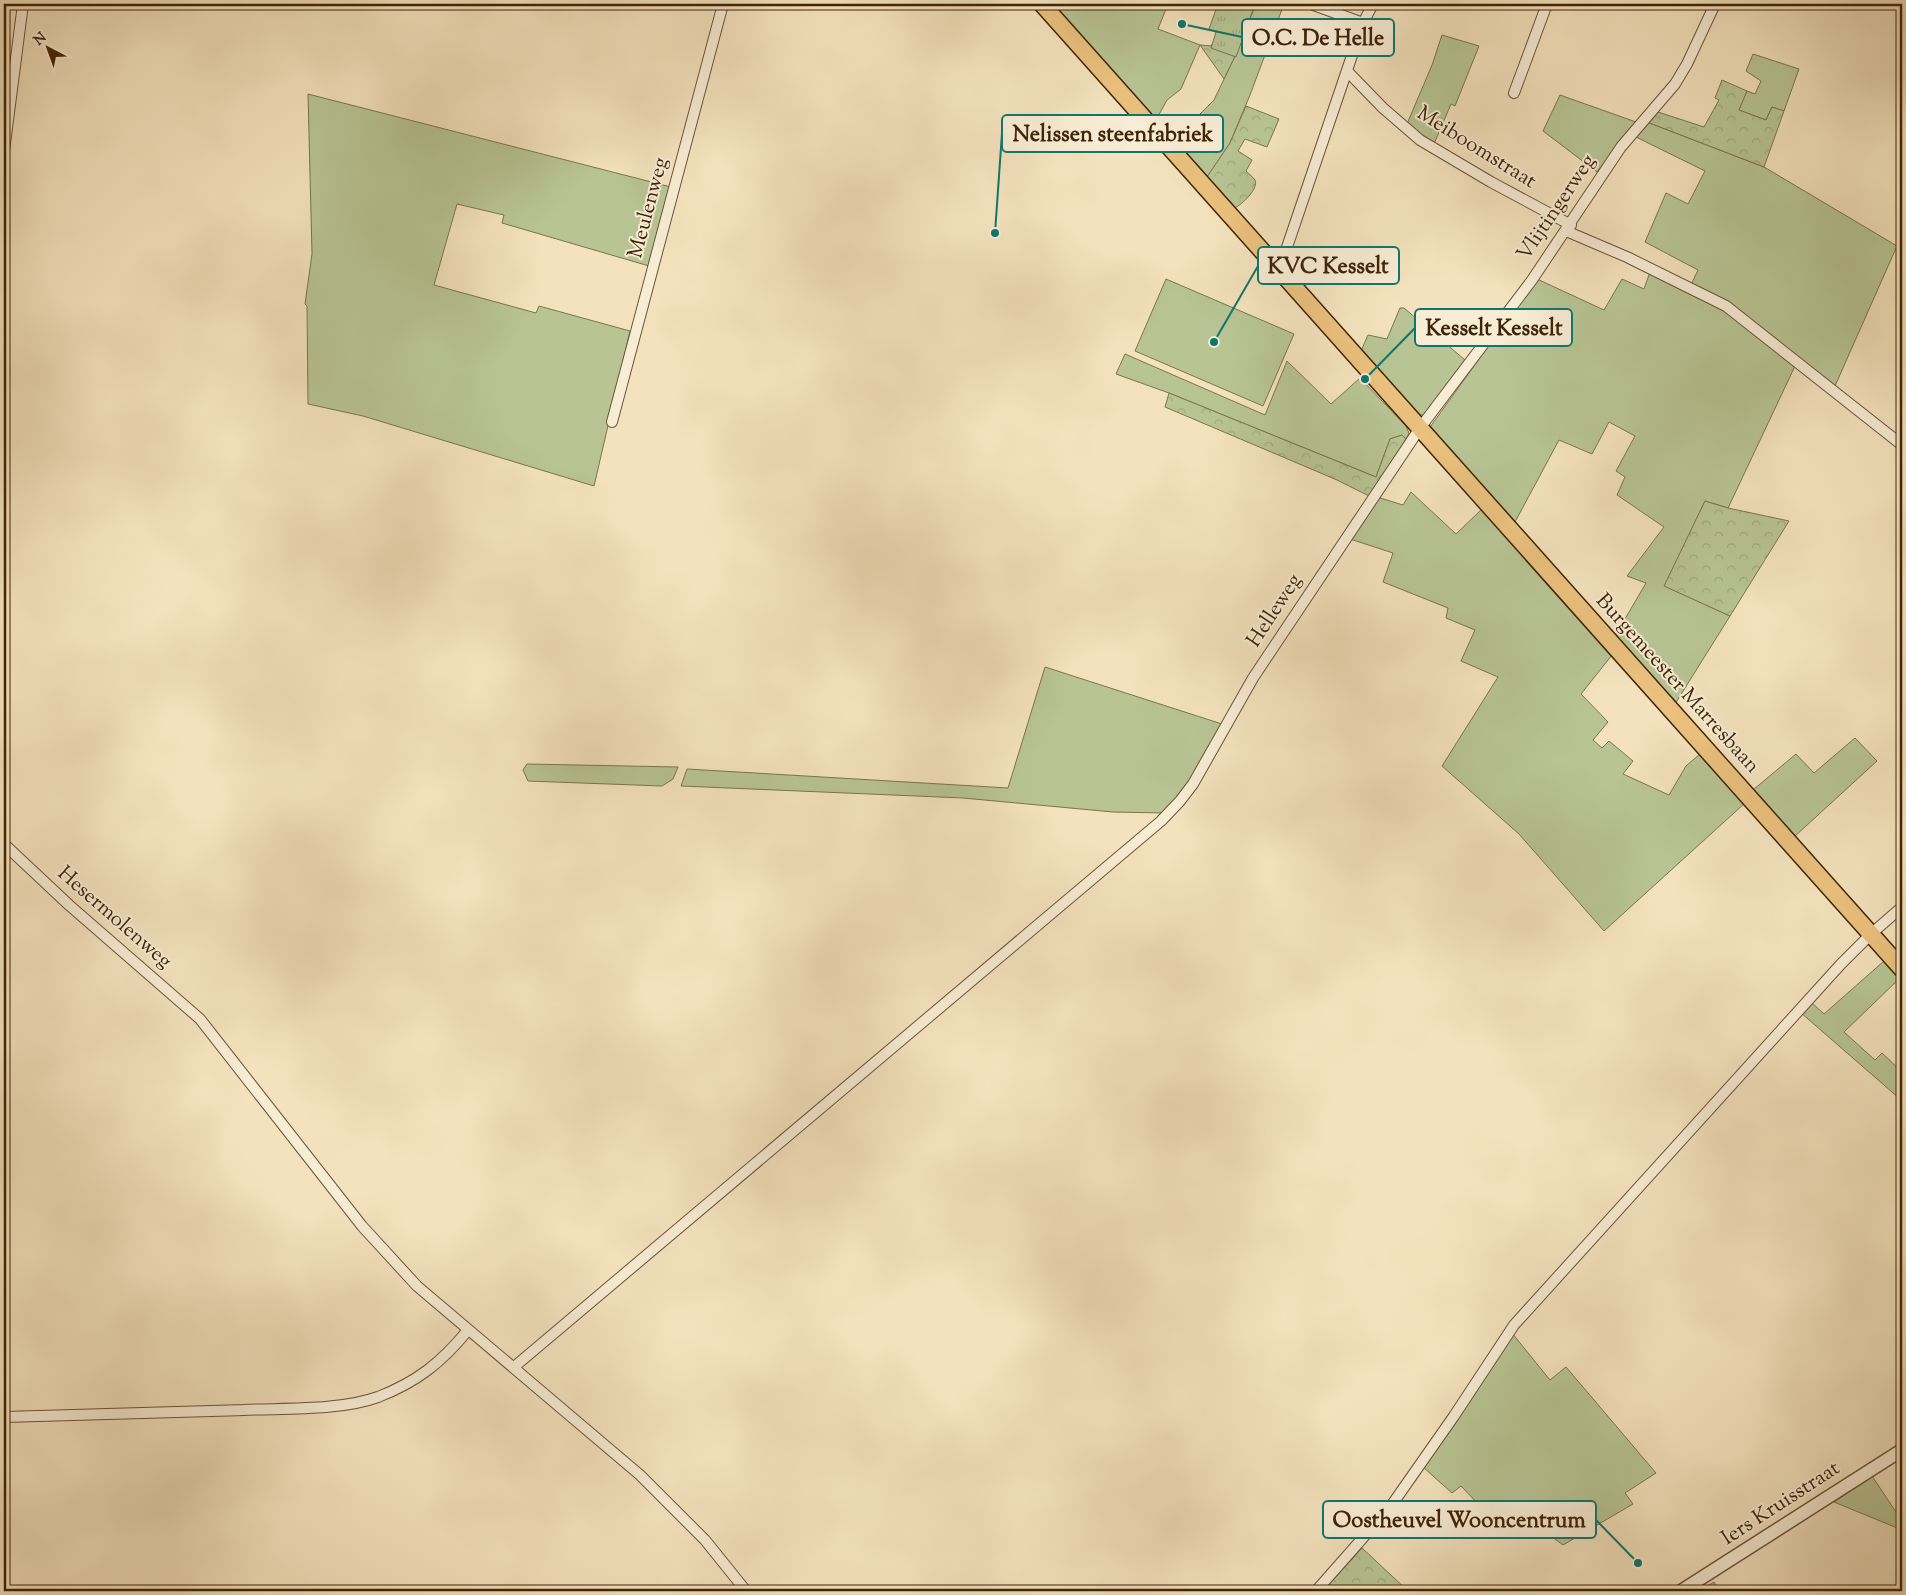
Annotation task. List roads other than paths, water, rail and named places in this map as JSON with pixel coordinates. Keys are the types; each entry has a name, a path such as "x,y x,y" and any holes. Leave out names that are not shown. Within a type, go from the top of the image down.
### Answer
{"main road":[{"name":"Burgemeester Marresbaan","path":"1042,4 1902,969"}],"street":[{"path":"4,151 24,4"},
{"name":"Meulenweg","path":"612,422 723,4"},
{"path":"1311,4 1363,23"},
{"path":"1275,266 1284,256 1348,72 1363,23 1373,4"},
{"path":"1514,93 1547,4"},
{"name":"Vlijtingerweg","path":"1420,428 1532,280 1621,147 1675,84 1687,64 1715,4"},
{"name":"Meiboomstraat","path":"1348,72 1383,108 1420,140 1568,228 1726,306 1902,445"},
{"name":"Helleweg","path":"514,1367 1165,817 1180,802 1193,784 1253,678 1420,428"},
{"name":"Hesermolenweg","path":"4,844 69,906 200,1019 337,1194 386,1254 417,1286 640,1475 705,1540 746,1591"},
{"path":"1316,1591 1391,1506 1454,1416 1514,1325 1841,964 1902,907"},
{"path":"4,1417 354,1404 378,1397 420,1376 440,1362 468,1330"},
{"name":"Iers Kruisstraat","path":"1681,1591 1902,1450"}],"place":[{"name":"O.C. De Helle","path":"1182,24"},
{"name":"Nelissen steenfabriek","path":"995,233"},
{"name":"KVC Kesselt","path":"1214,342"},
{"name":"Kesselt Kesselt","path":"1365,379"},
{"name":"Oostheuvel Wooncentrum","path":"1638,1563"}]}
